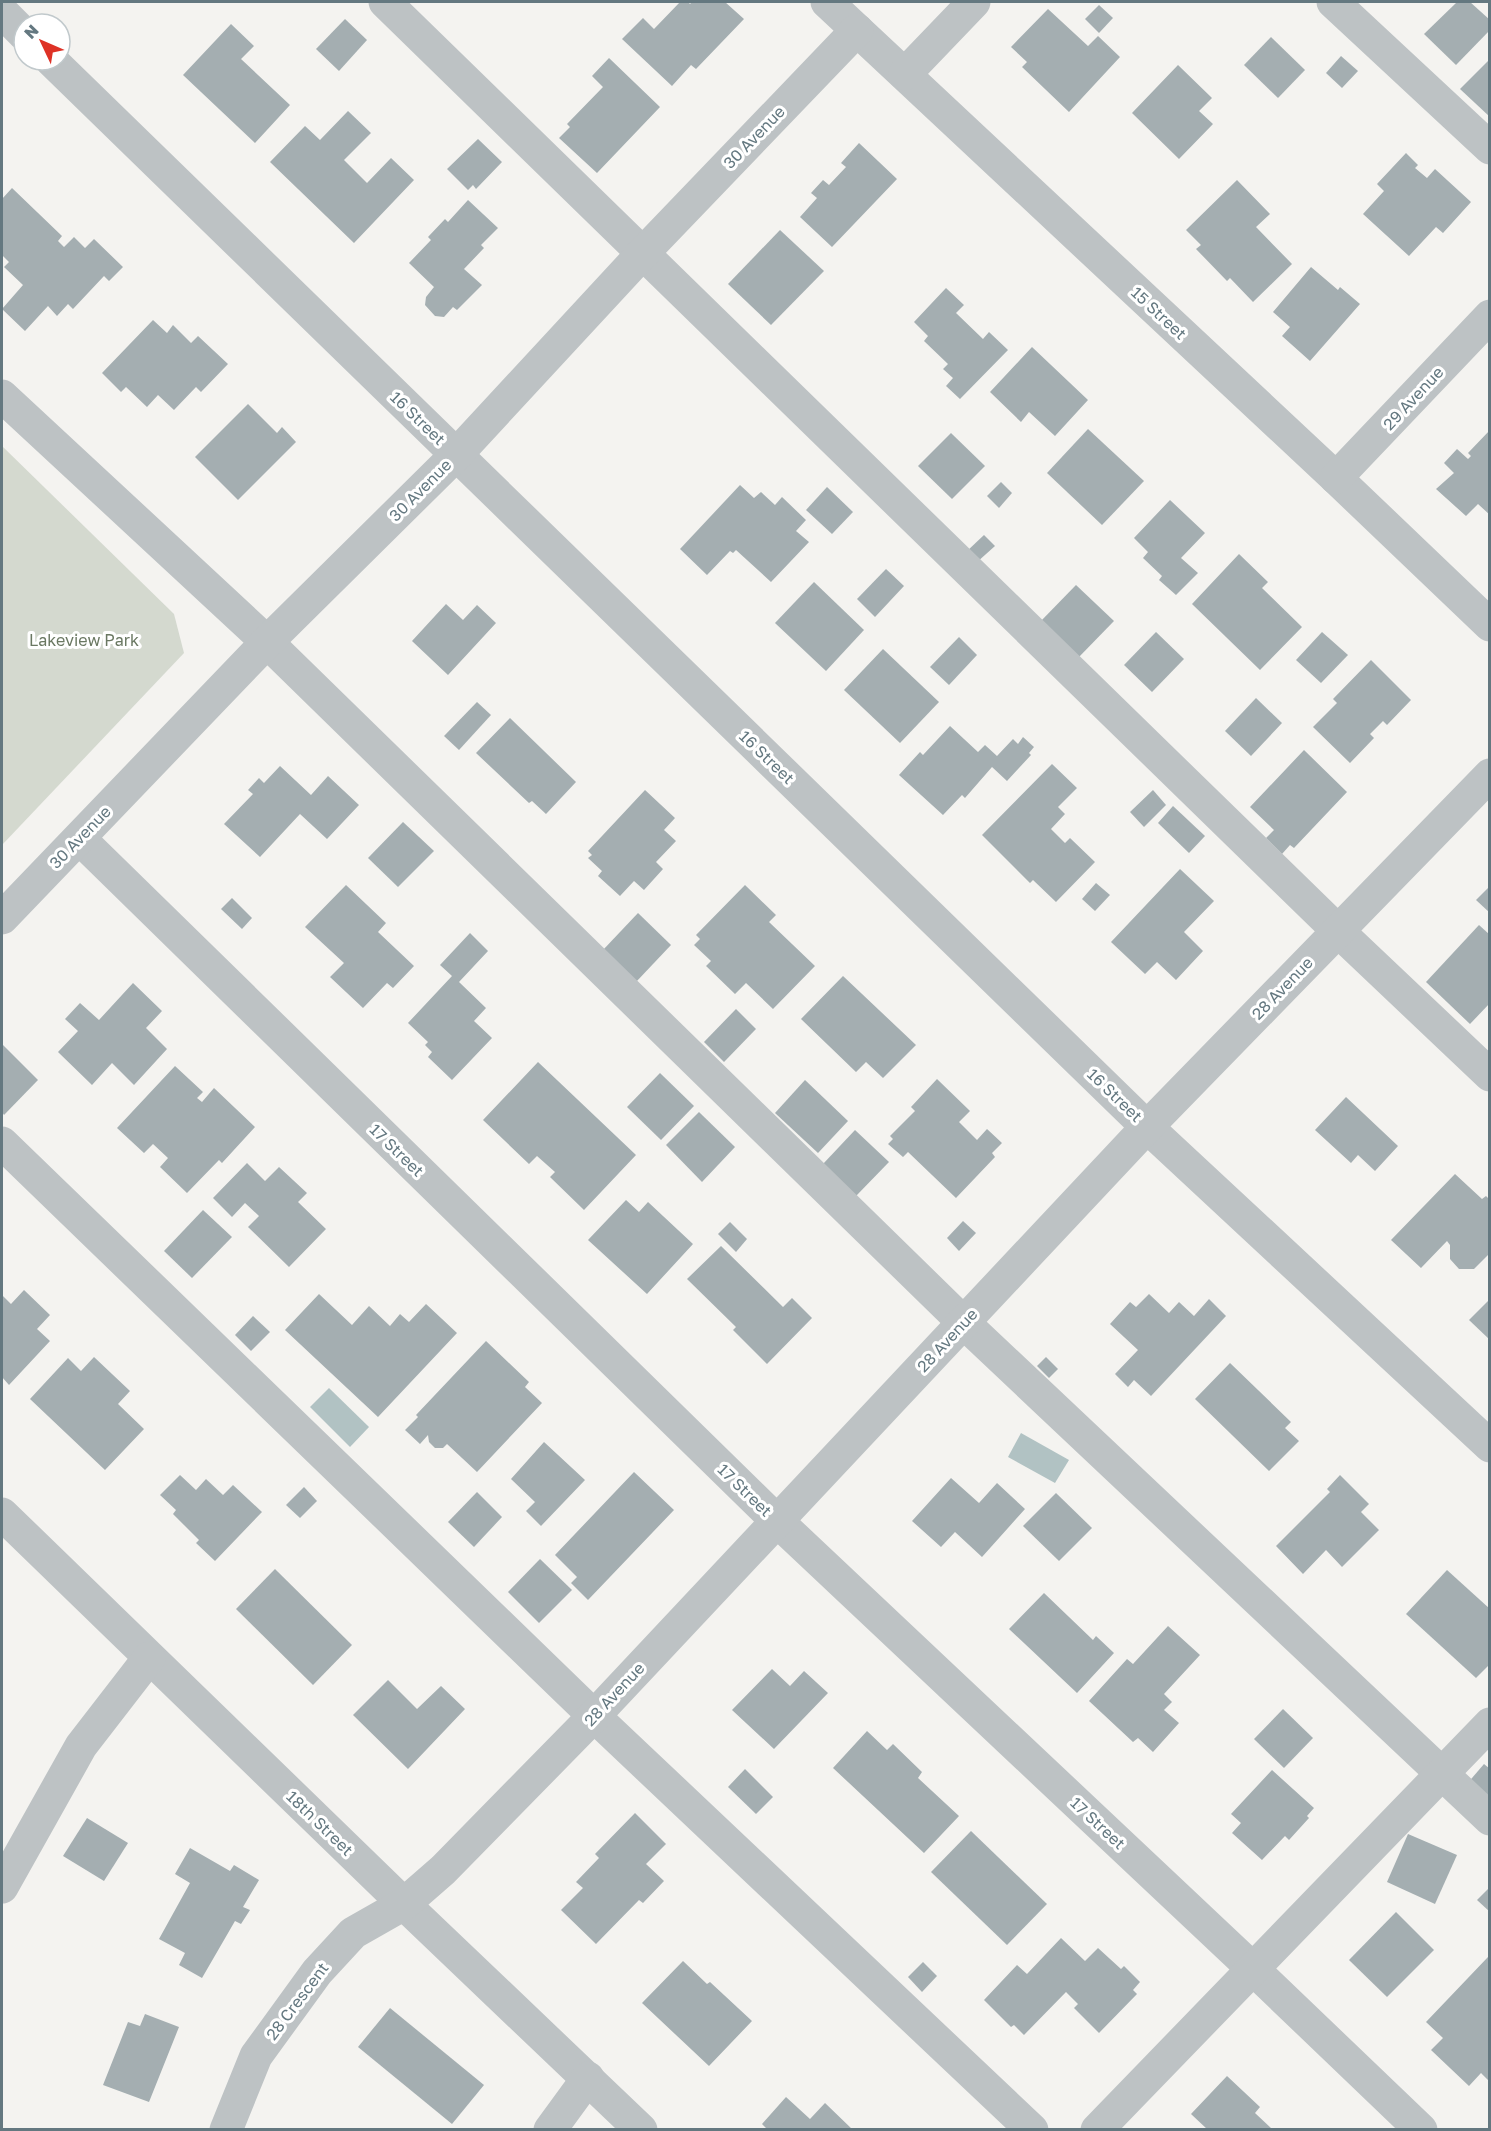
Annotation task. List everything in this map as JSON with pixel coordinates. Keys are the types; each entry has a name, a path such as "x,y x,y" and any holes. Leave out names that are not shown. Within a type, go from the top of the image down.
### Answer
{"street":[{"path":"385,2 1338,931 1490,1075"},
{"name":"15 Street","path":"827,2 1490,625"},
{"path":"904,74 974,2"},
{"path":"1333,2 1490,148"},
{"name":"30 Avenue","path":"2,918 267,642 456,455 642,254 857,30"},
{"name":"16 Street","path":"63,72 1147,1127 1490,1446"},
{"name":"29 Avenue","path":"1336,478 1490,316"},
{"path":"2,396 267,642 963,1322 1490,1819"},
{"name":"28 Avenue","path":"404,1904 443,1870 594,1716 1147,1127 1490,775"},
{"name":"17 Street","path":"80,838 776,1520 1421,2130"},
{"path":"2,1143 594,1716 1032,2130"},
{"name":"18th Street","path":"2,1514 641,2130"},
{"path":"2,1887 81,1746 149,1658"},
{"path":"1097,2130 1490,1724"},
{"name":"28 Crescent","path":"226,2130 256,2056 316,1972 353,1933 404,1904"},
{"path":"550,2130 588,2078"}],"green space":[{"name":"Lakeview Park","path":"2,446 174,614 184,653 2,845"}],"shaded area":[{"path":"329,1388 369,1427 350,1447 310,1407"},
{"path":"1021,1433 1069,1460 1055,1483 1008,1457"}],"building":[{"path":"680,2 690,4 692,2 725,2 744,19 696,69 691,65 672,86 622,39 643,18 654,29"},
{"path":"1457,2 1470,2 1490,20 1490,30 1456,65 1424,34"},
{"path":"1099,5 1113,18 1099,33 1085,19"},
{"path":"1048,9 1088,46 1098,36 1120,57 1069,112 1022,67 1027,62 1011,47"},
{"path":"345,19 367,40 339,71 316,49"},
{"path":"231,24 254,46 241,59 290,105 255,143 183,75"},
{"path":"1271,37 1305,70 1278,98 1244,65"},
{"path":"1341,56 1358,71 1342,88 1326,73"},
{"path":"609,58 660,107 597,173 559,138 570,127 567,124 603,87 592,76"},
{"path":"1490,59 1490,117 1460,89"},
{"path":"1178,65 1212,98 1199,111 1213,124 1179,159 1132,113"},
{"path":"348,111 371,133 344,160 367,183 391,158 414,180 354,243 270,162 305,126 320,140"},
{"path":"478,139 502,162 476,189 473,185 468,190 447,169"},
{"path":"859,143 897,179 832,247 800,217 817,198 811,193 823,180 829,185 846,167 841,163"},
{"path":"1406,153 1418,165 1415,168 1427,178 1435,169 1471,202 1443,233 1436,227 1409,256 1363,214 1384,191 1377,184"},
{"path":"1237,180 1270,214 1256,227 1292,264 1253,302 1230,278 1227,281 1196,249 1201,245 1186,230"},
{"path":"12,188 62,236 58,241 64,247 74,237 85,248 94,239 123,267 109,281 104,276 73,309 68,304 57,316 48,306 25,331 2,309 23,285 4,267 9,262 2,255 2,199"},
{"path":"468,200 498,228 481,245 484,248 464,269 482,285 457,310 453,307 444,317 435,316 425,305 426,297 434,287 409,263 431,240 428,237 445,219 448,222"},
{"path":"780,230 824,271 771,325 728,284"},
{"path":"1311,267 1338,290 1340,287 1360,304 1310,361 1282,336 1290,327 1273,312"},
{"path":"946,288 964,305 956,313 983,339 989,332 1008,350 960,399 946,386 953,378 943,369 948,364 924,341 928,336 914,322"},
{"path":"153,320 167,333 173,325 191,343 198,336 228,364 201,392 196,387 174,410 158,395 147,407 126,387 121,392 102,373"},
{"path":"1032,347 1088,400 1055,436 1029,412 1021,422 990,392"},
{"path":"248,404 277,433 282,427 296,442 238,500 195,457"},
{"path":"1088,429 1144,481 1102,525 1047,473"},
{"path":"1490,430 1490,515 1478,504 1466,516 1436,489 1454,473 1444,463 1457,449 1468,459 1471,456 1468,453"},
{"path":"951,433 985,466 952,499 918,466"},
{"path":"1001,482 1012,493 999,508 987,496"},
{"path":"740,485 754,498 761,492 775,505 782,497 806,520 796,531 809,542 771,582 736,550 733,553 730,551 707,575 680,549"},
{"path":"827,487 853,512 832,534 806,510"},
{"path":"1170,500 1205,533 1181,558 1198,573 1176,595 1159,580 1162,576 1143,558 1148,552 1134,538"},
{"path":"984,535 995,546 976,563 966,552"},
{"path":"1239,554 1268,582 1262,588 1302,627 1260,670 1192,604"},
{"path":"886,569 904,586 875,617 857,599"},
{"path":"814,582 864,630 826,671 775,623"},
{"path":"1076,585 1114,621 1078,658 1040,622"},
{"path":"446,604 463,620 477,605 496,623 448,675 412,641"},
{"path":"1156,632 1184,659 1152,692 1124,665"},
{"path":"1322,632 1348,655 1321,683 1296,660"},
{"path":"959,637 977,655 949,685 930,667"},
{"path":"883,649 939,702 900,743 844,690"},
{"path":"1371,660 1411,700 1387,725 1383,721 1370,734 1374,738 1350,763 1313,727 1337,703 1333,699"},
{"path":"1256,698 1282,723 1251,756 1225,731"},
{"path":"477,702 491,715 459,750 444,736"},
{"path":"510,718 576,782 546,814 532,801 529,803 476,753"},
{"path":"950,726 978,752 985,745 997,756 1013,739 1018,744 1023,737 1034,747 1029,753 1031,755 1007,781 992,767 965,798 962,795 943,815 899,775 920,752 923,755"},
{"path":"1304,750 1347,792 1294,848 1290,845 1282,854 1266,838 1274,830 1250,807"},
{"path":"1052,764 1077,788 1058,807 1065,814 1051,829 1065,843 1070,838 1095,862 1056,902 1033,880 1030,883 982,835"},
{"path":"280,766 311,795 328,776 359,805 327,839 300,814 260,857 224,824 253,794 248,790 259,778 264,783"},
{"path":"645,790 675,818 664,830 676,841 656,862 663,869 644,890 634,881 620,896 598,876 602,871 588,858 592,855 588,851"},
{"path":"1153,790 1166,805 1144,827 1130,812"},
{"path":"1173,806 1205,836 1189,853 1158,823"},
{"path":"403,822 434,851 398,887 368,858"},
{"path":"1180,869 1214,901 1184,932 1203,951 1176,980 1157,962 1145,974 1111,942"},
{"path":"1096,883 1110,895 1095,911 1082,899"},
{"path":"346,885 386,923 378,932 414,966 393,988 387,983 363,1008 330,977 344,963 305,927"},
{"path":"745,885 776,915 769,922 815,966 773,1009 746,983 735,994 706,966 711,961 694,945 700,939 696,935"},
{"path":"1490,886 1490,913 1476,900"},
{"path":"232,898 252,918 242,929 221,909"},
{"path":"638,913 671,945 636,982 603,950"},
{"path":"1479,925 1490,935 1490,1003 1470,1024 1426,982"},
{"path":"470,933 488,951 459,982 486,1008 474,1021 492,1038 452,1080 428,1057 432,1052 425,1045 428,1042 408,1023 452,976 440,965"},
{"path":"843,976 916,1045 883,1078 866,1062 856,1072 801,1019"},
{"path":"133,983 162,1011 146,1028 167,1049 134,1085 112,1063 92,1085 58,1052 78,1031 65,1019 80,1003 99,1020"},
{"path":"736,1009 756,1029 724,1062 704,1042"},
{"path":"2,1044 38,1080 4,1115 2,1112"},
{"path":"538,1062 636,1155 584,1210 550,1177 555,1172 537,1156 529,1164 483,1120"},
{"path":"175,1066 203,1092 197,1098 202,1102 214,1088 255,1127 222,1163 219,1160 187,1193 160,1167 168,1158 153,1144 144,1153 117,1128"},
{"path":"660,1073 694,1106 661,1140 627,1107"},
{"path":"937,1079 970,1111 959,1122 977,1140 987,1129 1002,1143 992,1153 995,1157 956,1198 908,1152 903,1157 888,1144 893,1139 890,1136 915,1111 911,1107"},
{"path":"805,1080 848,1121 818,1153 775,1113"},
{"path":"1346,1097 1398,1146 1375,1171 1358,1155 1351,1163 1315,1130"},
{"path":"699,1112 735,1147 702,1182 666,1145"},
{"path":"855,1130 889,1162 856,1196 823,1164"},
{"path":"247,1163 265,1181 279,1167 307,1193 298,1202 326,1229 289,1267 248,1227 259,1216 245,1203 232,1217 213,1198"},
{"path":"1455,1174 1482,1199 1486,1196 1490,1200 1490,1253 1474,1269 1459,1269 1450,1259 1450,1245 1447,1241 1421,1268 1391,1240"},
{"path":"626,1200 639,1212 648,1202 693,1244 647,1294 588,1240"},
{"path":"203,1210 232,1237 192,1278 164,1251"},
{"path":"963,1221 976,1233 959,1251 947,1238"},
{"path":"730,1222 747,1239 736,1252 718,1234"},
{"path":"721,1246 783,1307 792,1298 812,1318 767,1364 733,1330 736,1327 687,1279"},
{"path":"24,1290 50,1315 37,1329 50,1341 9,1385 2,1377 2,1295 11,1304"},
{"path":"319,1294 352,1325 369,1306 390,1326 400,1314 409,1322 426,1304 457,1333 378,1417 285,1330"},
{"path":"1149,1294 1169,1313 1179,1302 1194,1316 1209,1299 1226,1316 1151,1396 1134,1380 1128,1387 1115,1374 1138,1350 1110,1324 1130,1302 1136,1307"},
{"path":"1490,1299 1490,1340 1469,1320"},
{"path":"253,1316 270,1332 251,1351 235,1335"},
{"path":"486,1341 529,1382 525,1387 542,1403 477,1472 447,1444 443,1448 435,1448 429,1442 428,1435 420,1444 405,1430 418,1417 416,1415"},
{"path":"94,1357 130,1391 118,1404 144,1429 105,1470 30,1399 68,1358 81,1371"},
{"path":"1046,1357 1058,1369 1049,1378 1037,1366"},
{"path":"1230,1363 1291,1422 1285,1428 1299,1441 1269,1471 1195,1399"},
{"path":"544,1442 585,1480 541,1526 526,1511 535,1502 511,1479"},
{"path":"634,1472 674,1510 588,1600 571,1583 577,1577 555,1555"},
{"path":"180,1475 196,1490 206,1479 223,1495 233,1485 262,1512 215,1561 196,1543 199,1540 173,1514 176,1510 160,1495"},
{"path":"1340,1475 1369,1504 1361,1512 1379,1530 1342,1567 1326,1550 1303,1574 1276,1546 1330,1492 1327,1489"},
{"path":"951,1478 979,1503 997,1483 1025,1509 982,1557 955,1532 941,1547 912,1521"},
{"path":"304,1487 317,1501 300,1518 286,1505"},
{"path":"477,1492 502,1517 474,1547 448,1522"},
{"path":"1056,1493 1092,1528 1059,1561 1023,1526"},
{"path":"540,1559 572,1590 539,1623 508,1592"},
{"path":"275,1569 352,1645 313,1685 236,1609"},
{"path":"1447,1570 1490,1609 1490,1664 1476,1678 1406,1614"},
{"path":"1044,1593 1093,1640 1096,1636 1114,1653 1077,1693 1009,1629"},
{"path":"1168,1626 1200,1655 1164,1694 1172,1702 1164,1710 1179,1723 1153,1752 1138,1738 1133,1742 1089,1701 1127,1659 1133,1664"},
{"path":"772,1669 790,1686 804,1671 828,1693 774,1749 732,1710"},
{"path":"388,1680 417,1709 441,1686 465,1709 408,1769 353,1715"},
{"path":"1283,1709 1313,1738 1284,1768 1254,1739"},
{"path":"867,1731 887,1750 893,1744 922,1772 918,1778 959,1816 924,1853 833,1768"},
{"path":"1484,1764 1490,1769 1490,1793 1483,1800 1466,1785"},
{"path":"745,1769 773,1797 756,1814 728,1787"},
{"path":"1272,1770 1314,1808 1307,1816 1309,1818 1289,1840 1285,1836 1262,1860 1232,1833 1241,1823 1231,1814"},
{"path":"635,1813 666,1844 646,1864 664,1881 643,1903 639,1900 596,1944 561,1910 583,1888 576,1882 599,1858 595,1854"},
{"path":"87,1818 128,1843 104,1881 63,1856"},
{"path":"971,1831 1047,1904 1007,1945 931,1872"},
{"path":"1408,1834 1457,1855 1435,1904 1387,1882"},
{"path":"190,1848 230,1871 234,1865 259,1880 243,1907 250,1910 241,1924 235,1921 202,1978 179,1965 185,1953 159,1939 190,1883 175,1874"},
{"path":"1490,1887 1490,1912 1477,1900"},
{"path":"1396,1912 1434,1950 1387,1997 1349,1960"},
{"path":"1061,1938 1085,1961 1098,1948 1121,1969 1124,1966 1140,1982 1133,1990 1137,1994 1099,2033 1074,2008 1078,2004 1066,1992 1024,2035 1014,2025 1011,2027 984,2000 1017,1965 1027,1974"},
{"path":"1488,1957 1490,2082 1481,2073 1469,2086 1431,2050 1443,2038 1426,2022"},
{"path":"683,1961 707,1984 710,1982 752,2021 709,2066 642,2003"},
{"path":"923,1962 937,1976 922,1992 908,1977"},
{"path":"390,2008 484,2085 452,2124 358,2047"},
{"path":"145,2014 179,2027 149,2102 103,2085 128,2022 140,2026"},
{"path":"1227,2076 1260,2107 1255,2113 1273,2130 1208,2130 1191,2114"},
{"path":"786,2097 810,2119 825,2103 853,2130 768,2130 762,2124"}]}
